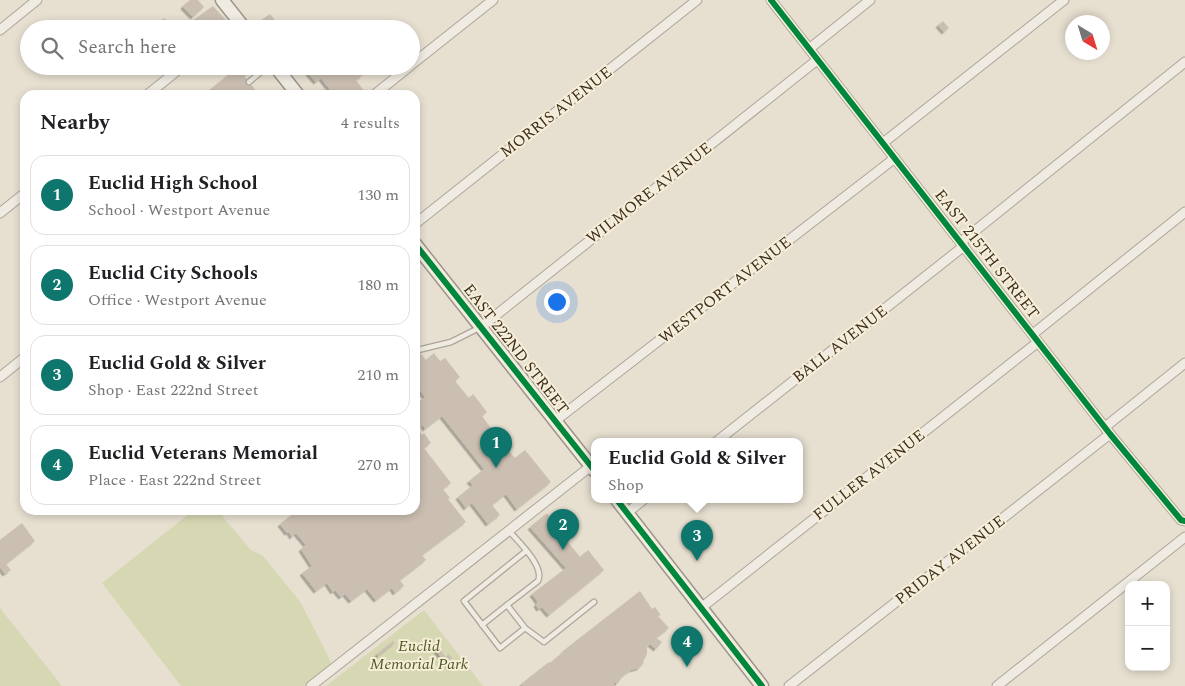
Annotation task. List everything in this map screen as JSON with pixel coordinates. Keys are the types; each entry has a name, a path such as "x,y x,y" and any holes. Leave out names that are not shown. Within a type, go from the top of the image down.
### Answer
{"street":[{"path":"0,30 38,0"},
{"path":"222,0 234,20"},
{"path":"420,59 493,0"},
{"name":"MORRIS AVENUE","path":"420,220 698,0"},
{"name":"EAST 215TH STREET","path":"771,0 1108,430 1184,519"},
{"path":"809,49 870,0"},
{"path":"884,143 1064,0"},
{"name":"WILMORE AVENUE","path":"481,327 817,60"},
{"name":"BALL AVENUE","path":"721,438 1185,62"},
{"path":"153,90 172,75"},
{"path":"282,75 294,90"},
{"path":"380,90 400,75"},
{"name":"WESTPORT AVENUE","path":"555,421 895,158"},
{"path":"0,213 20,197"},
{"name":"FULLER AVENUE","path":"701,608 1035,338 1185,212"},
{"name":"EAST 222ND STREET","path":"420,250 591,466"},
{"path":"0,376 20,361"},
{"name":"PRIDAY AVENUE","path":"790,686 1108,430 1185,363"},
{"path":"311,686 509,531 591,470"},
{"path":"619,503 762,686"},
{"path":"627,513 639,503"},
{"path":"997,686 1185,537"}],"lane":[{"path":"249,82 257,75"},
{"path":"420,350 450,342 481,327"},
{"path":"482,625 540,579 538,566 509,531"},
{"path":"525,628 500,648 464,601 526,551"},
{"path":"507,605 525,628 544,642 594,602"}],"green space":[{"path":"188,515 221,515 251,550 263,556 301,603 332,667 308,686 181,686 102,583"},
{"path":"0,608 62,686 0,686"},
{"name":"Euclid Memorial Park","path":"424,610 483,686 326,686"}],"building":[{"path":"190,0 198,0 204,7 193,17 183,7"},
{"path":"213,6 226,20 197,20 196,18"},
{"path":"270,14 275,20 262,20"},
{"path":"943,21 949,28 944,32 938,25"},
{"path":"228,75 246,75 245,77 255,90 213,90 212,88"},
{"path":"310,75 363,75 356,80 363,90 330,90 321,78 316,82"},
{"path":"420,353 426,360 434,353 440,361 445,358 460,377 455,381 469,398 473,394 487,412 482,416 494,432 499,428 513,446 508,450 515,458 525,450 551,482 517,509 506,494 492,505 500,515 488,524 472,503 466,508 458,497 473,485 469,481 484,469 442,416 425,429 423,425 420,427 420,401 425,397 420,391"},
{"path":"420,432 422,435 424,433 431,443 424,448 451,483 443,489 450,498 448,499 466,522 422,555 426,560 400,580 404,586 395,593 392,588 376,600 367,589 351,601 345,594 341,597 335,590 333,592 327,583 316,591 302,573 312,566 301,549 306,545 296,533 292,537 280,524 292,515 420,515"},
{"path":"547,513 570,541 568,542 580,557 588,550 604,570 549,615 542,607 539,609 536,605 538,602 532,594 566,568 530,527"},
{"path":"22,523 35,541 6,564 11,570 5,574 0,567 0,540"},
{"path":"640,591 652,609 655,607 661,615 658,616 669,628 656,638 662,642 656,649 650,644 647,647 644,663 639,668 631,670 620,678 617,684 615,682 613,684 615,686 523,686 521,684 550,663"},
{"path":"393,641 395,643 378,656 377,654"},
{"path":"437,646 445,656 442,658 434,648"},
{"path":"449,654 452,658 449,660 454,667 451,669 443,659"}],"cycle path":[{"path":"771,0 1110,434 1181,520 1185,521"},
{"path":"420,250 591,466"},
{"path":"619,503 762,686"}],"place":[{"name":"Euclid High School","path":"496,468"},
{"name":"Euclid City Schools","path":"563,550"},
{"name":"Euclid Gold & Silver","path":"697,561"},
{"name":"Euclid Veterans Memorial","path":"687,667"}]}
